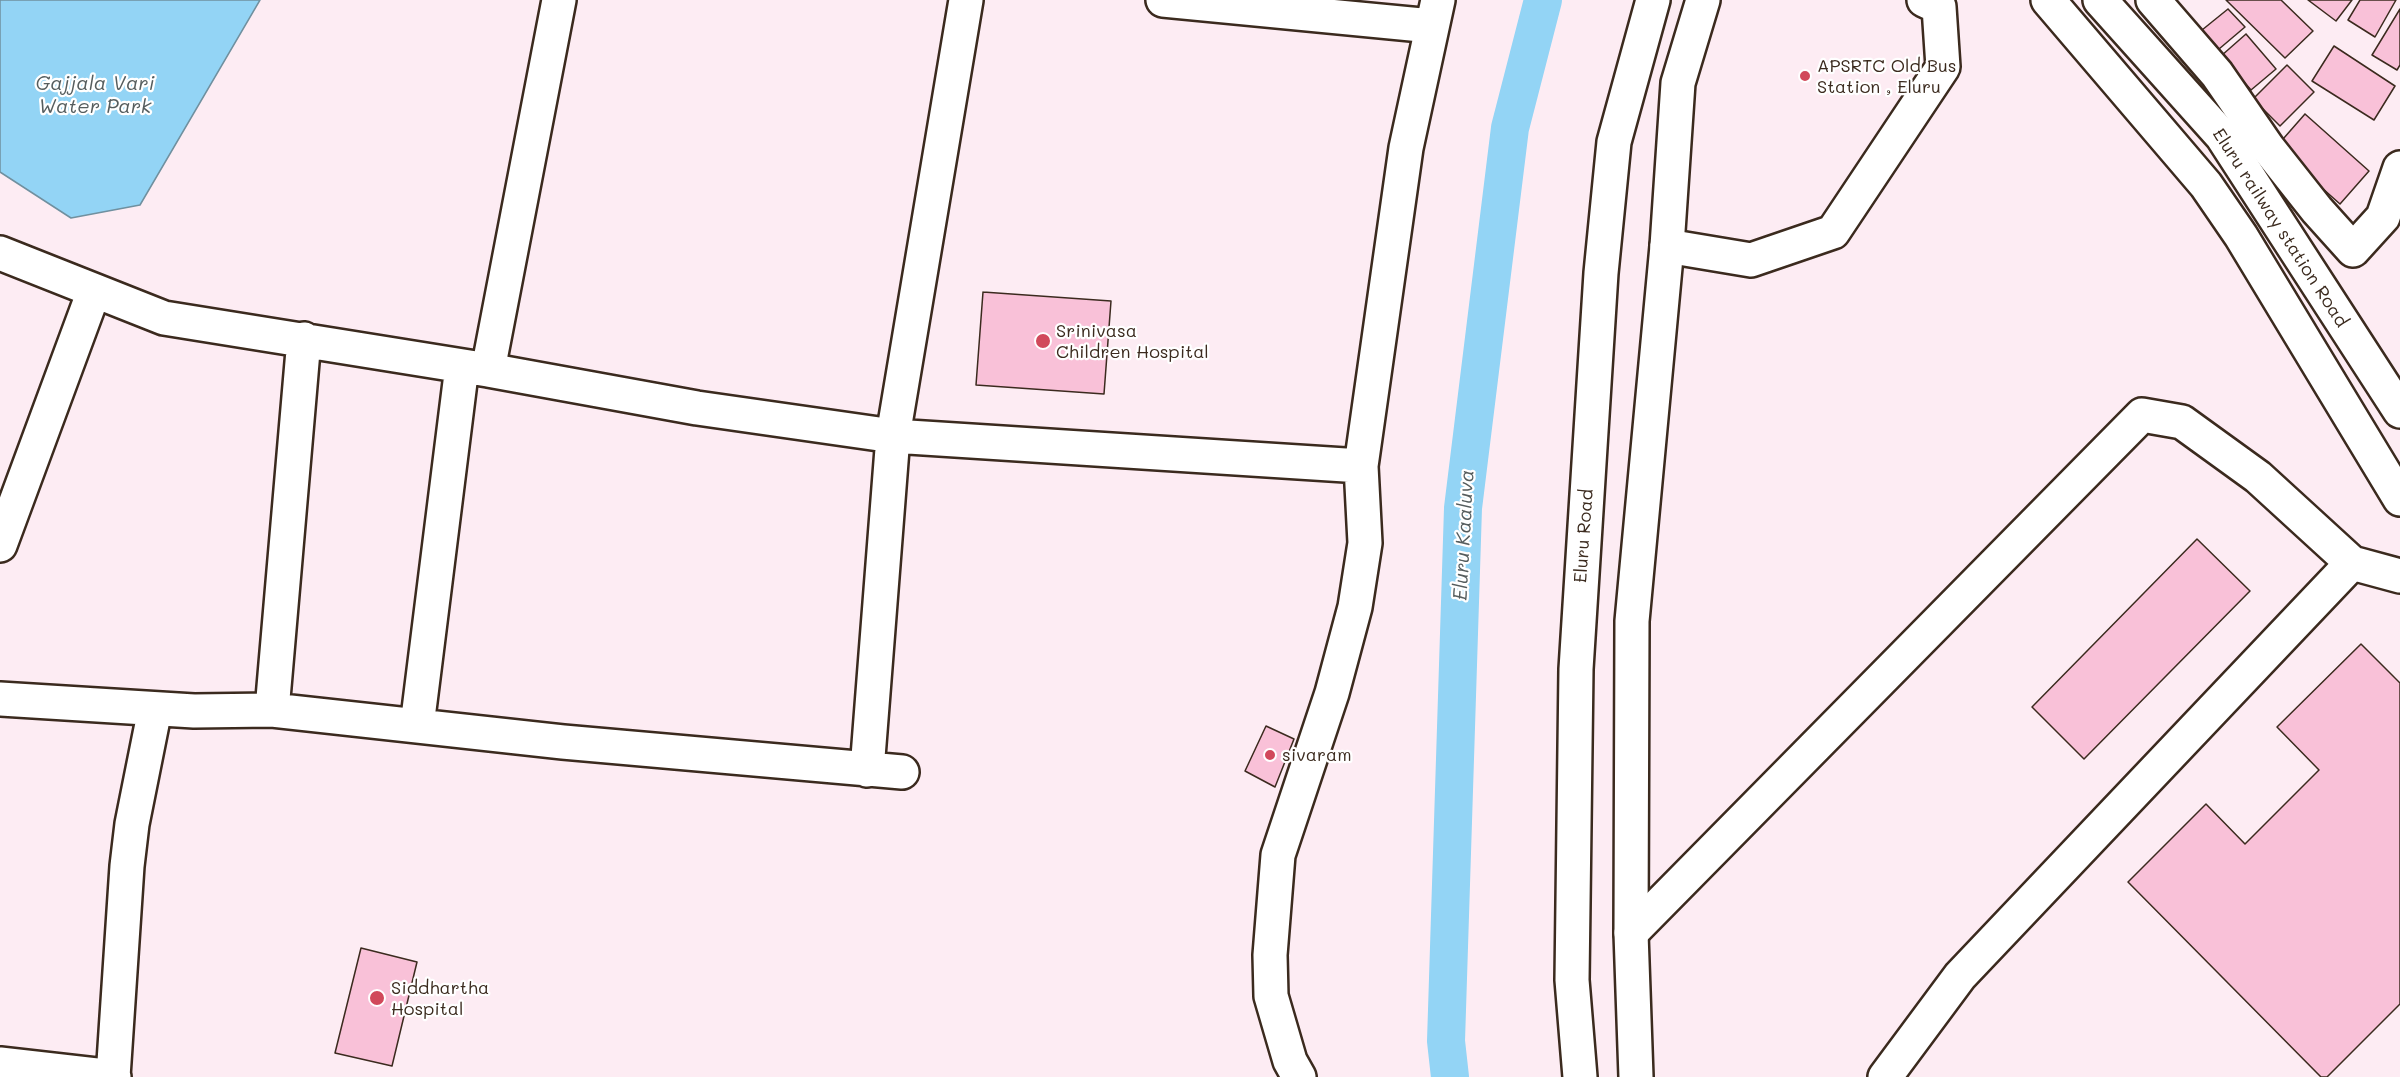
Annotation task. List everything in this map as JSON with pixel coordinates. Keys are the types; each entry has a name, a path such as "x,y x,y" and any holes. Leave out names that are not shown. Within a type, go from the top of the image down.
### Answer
{"street":[{"path":"417,726 475,368 559,0"},
{"path":"867,770 892,436 966,0"},
{"path":"1163,0 1435,13 1406,148 1361,466 1365,543 1355,607 1332,693 1278,855 1270,955 1271,996 1290,1061 1299,1077"},
{"name":"Eluru Road","path":"1580,1077 1572,980 1576,669 1601,273 1614,142 1653,0"},
{"path":"1636,1077 1631,933 1632,621 1666,246 1678,83 1703,0"},
{"path":"1666,246 1750,260 1833,232 1943,67 1939,7 1924,0"},
{"path":"2048,0 2206,185 2241,236 2400,499"},
{"name":"Eluru railway station Road","path":"2100,0 2222,136 2400,411"},
{"path":"2153,0 2217,74 2268,148 2317,210 2354,250 2383,217 2400,168"},
{"path":"0,253 164,318 304,339 698,408 892,436 1361,466"},
{"path":"0,545 94,291"},
{"path":"272,710 304,339"},
{"path":"1631,933 2142,415 2182,422 2258,477 2352,563 2400,576"},
{"path":"1885,1077 1960,976 2352,563"},
{"path":"0,699 194,711 272,710 586,744 902,772"},
{"path":"0,1064 113,1077 127,866 132,824 155,709"}],"water":[{"name":"Gajjala Vari Water Park","path":"0,0 260,0 140,205 71,218 0,172"}],"building":[{"path":"2226,0 2281,0 2313,31 2285,58"},
{"path":"2308,0 2352,0 2336,21"},
{"path":"2360,0 2396,0 2375,37 2348,20"},
{"path":"2228,9 2245,27 2219,49 2202,30"},
{"path":"2400,9 2400,65 2397,70 2372,55"},
{"path":"2246,34 2276,69 2251,90 2221,56"},
{"path":"2334,46 2395,86 2374,120 2312,81"},
{"path":"2287,65 2314,92 2280,126 2253,99"},
{"path":"2305,114 2369,171 2340,204 2276,147"},
{"path":"983,292 1111,301 1104,394 976,385"},
{"path":"2197,539 2250,591 2084,759 2032,707"},
{"path":"2361,644 2400,683 2400,1004 2327,1077 2321,1077 2128,882 2206,804 2245,844 2319,770 2277,727"},
{"name":"sivaram","path":"1266,726 1294,739 1275,787 1245,771"},
{"path":"361,948 417,962 392,1066 335,1053"}],"waterway":[{"name":"Eluru Kaaluva","path":"1450,1077 1446,1041 1463,508 1510,128 1543,0"}],"place":[{"name":"APSRTC Old Bus Station , Eluru","path":"1805,76"},
{"name":"Srinivasa Children Hospital","path":"1043,341"},
{"name":"sivaram","path":"1270,755"},
{"name":"Siddhartha Hospital","path":"377,998"}]}
